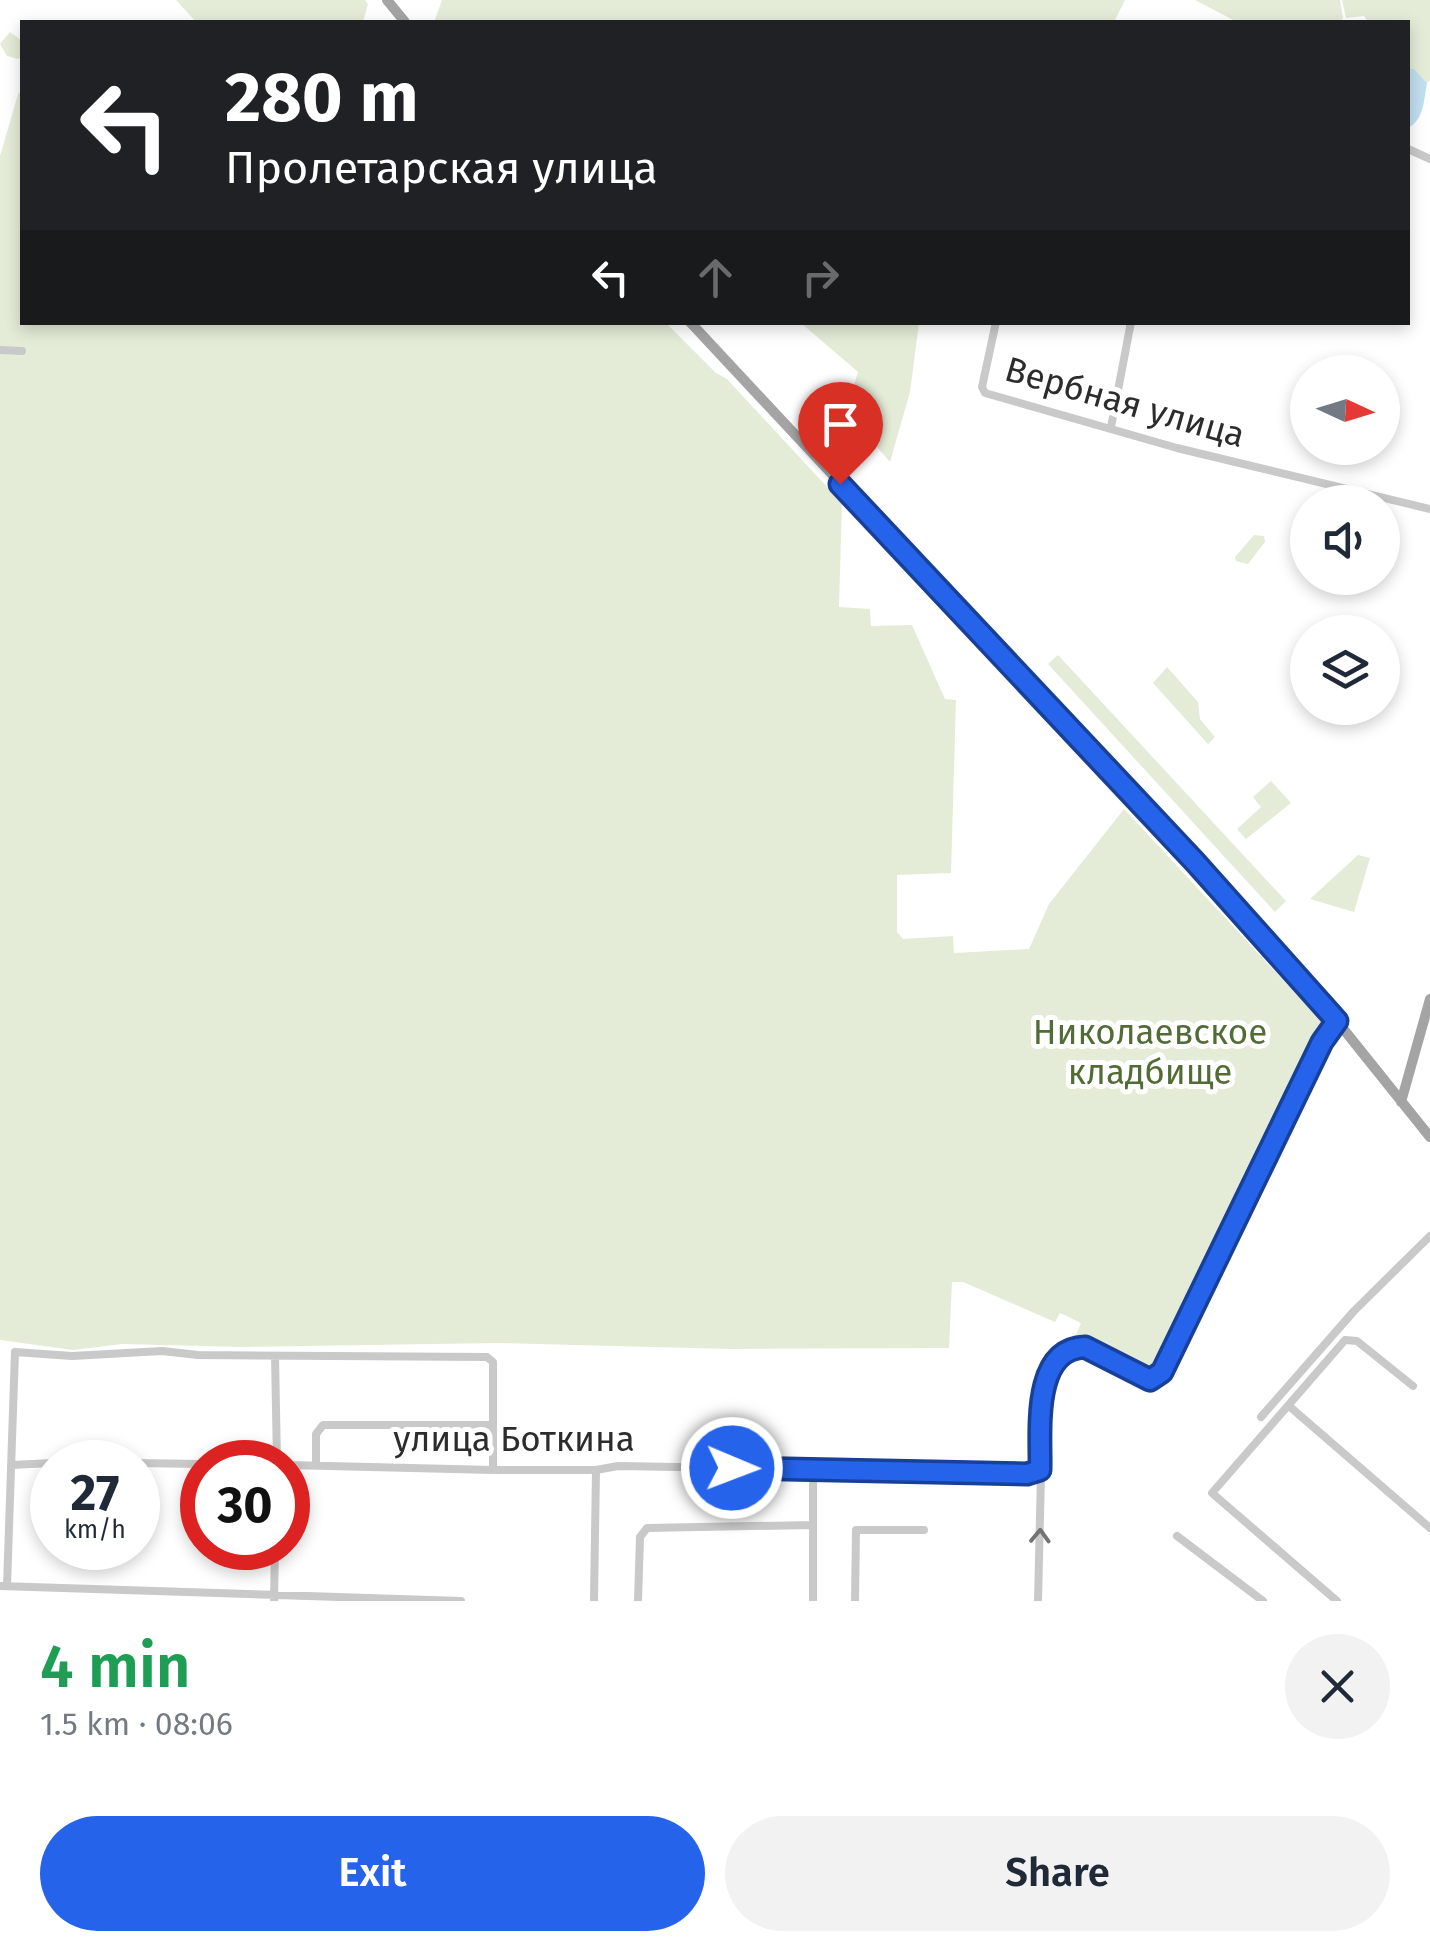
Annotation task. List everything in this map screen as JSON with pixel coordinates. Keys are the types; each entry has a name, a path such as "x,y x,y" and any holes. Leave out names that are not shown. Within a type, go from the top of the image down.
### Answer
{"main road":[{"path":"387,0 403,20"},
{"path":"693,325 1195,862 1337,1021 1430,1137"},
{"path":"1401,1102 1430,998"}],"street":[{"name":"Вербная улица","path":"995,325 982,387 985,393 1188,451 1430,509"},
{"path":"1111,427 1130,325"},
{"path":"0,350 22,351"},
{"path":"1038,1601 1043,1389 1056,1359 1085,1347 1150,1380 1162,1372 1322,1042 1337,1021"},
{"path":"1261,1417 1354,1311 1430,1236"},
{"path":"1337,1601 1212,1494 1345,1340 1357,1341 1413,1386"},
{"path":"12,1601 7,1586 15,1352 72,1356 162,1351 487,1357 493,1362 493,1470"},
{"path":"276,1356 277,1440"},
{"path":"1289,1406 1430,1528"},
{"path":"316,1464 316,1434 323,1425 493,1425"},
{"path":"0,1451 12,1452"},
{"path":"12,1464 30,1464"},
{"name":"улица Боткина","path":"310,1464 493,1470 596,1470 618,1466 1027,1474 1040,1470"},
{"path":"594,1601 596,1470"},
{"path":"813,1470 814,1601"},
{"path":"638,1601 640,1537 648,1528 812,1525"},
{"path":"855,1601 856,1530 924,1530"},
{"path":"1177,1536 1262,1601"},
{"path":"274,1599 275,1570"},
{"path":"7,1586 274,1599 461,1601"}],"green space":[{"path":"176,0 365,0 368,4 364,20 194,20"},
{"path":"442,0 1125,0 1115,20 435,20"},
{"path":"1195,0 1340,0 1343,18 1342,20 1233,20"},
{"path":"1342,0 1430,0 1430,80 1427,83 1410,68 1410,20 1346,18"},
{"path":"10,32 20,40 20,58 7,56 0,44"},
{"name":"Николаевское кладбище","path":"18,94 20,325 668,325 716,373 727,379 842,503 839,607 870,609 871,626 912,625 945,699 956,700 951,873 897,875 897,932 903,939 953,936 954,953 1029,949 1049,904 1124,809 1322,1022 1154,1371 1143,1371 1076,1335 1081,1323 1060,1313 1055,1322 963,1282 952,1282 949,1348 731,1349 499,1343 243,1347 122,1344 73,1350 0,1340 0,156"},
{"path":"803,325 919,325 910,392 890,462 846,411 858,372"},
{"path":"1254,535 1264,536 1265,542 1248,564 1236,561 1235,557"},
{"path":"1058,655 1286,901 1275,912 1048,664"},
{"path":"1167,667 1198,702 1200,719 1215,737 1208,744 1153,683"},
{"path":"1271,781 1291,803 1246,839 1237,829 1261,807 1253,797"},
{"path":"1358,855 1370,858 1354,912 1310,899"}],"water":[{"path":"1410,68 1427,83 1420,115 1410,126"}],"route":[{"path":"732,1468 1027,1474 1040,1470 1043,1389 1056,1359 1064,1352 1085,1347 1150,1380 1162,1372 1322,1042 1337,1021 1195,862 840,484"}]}
